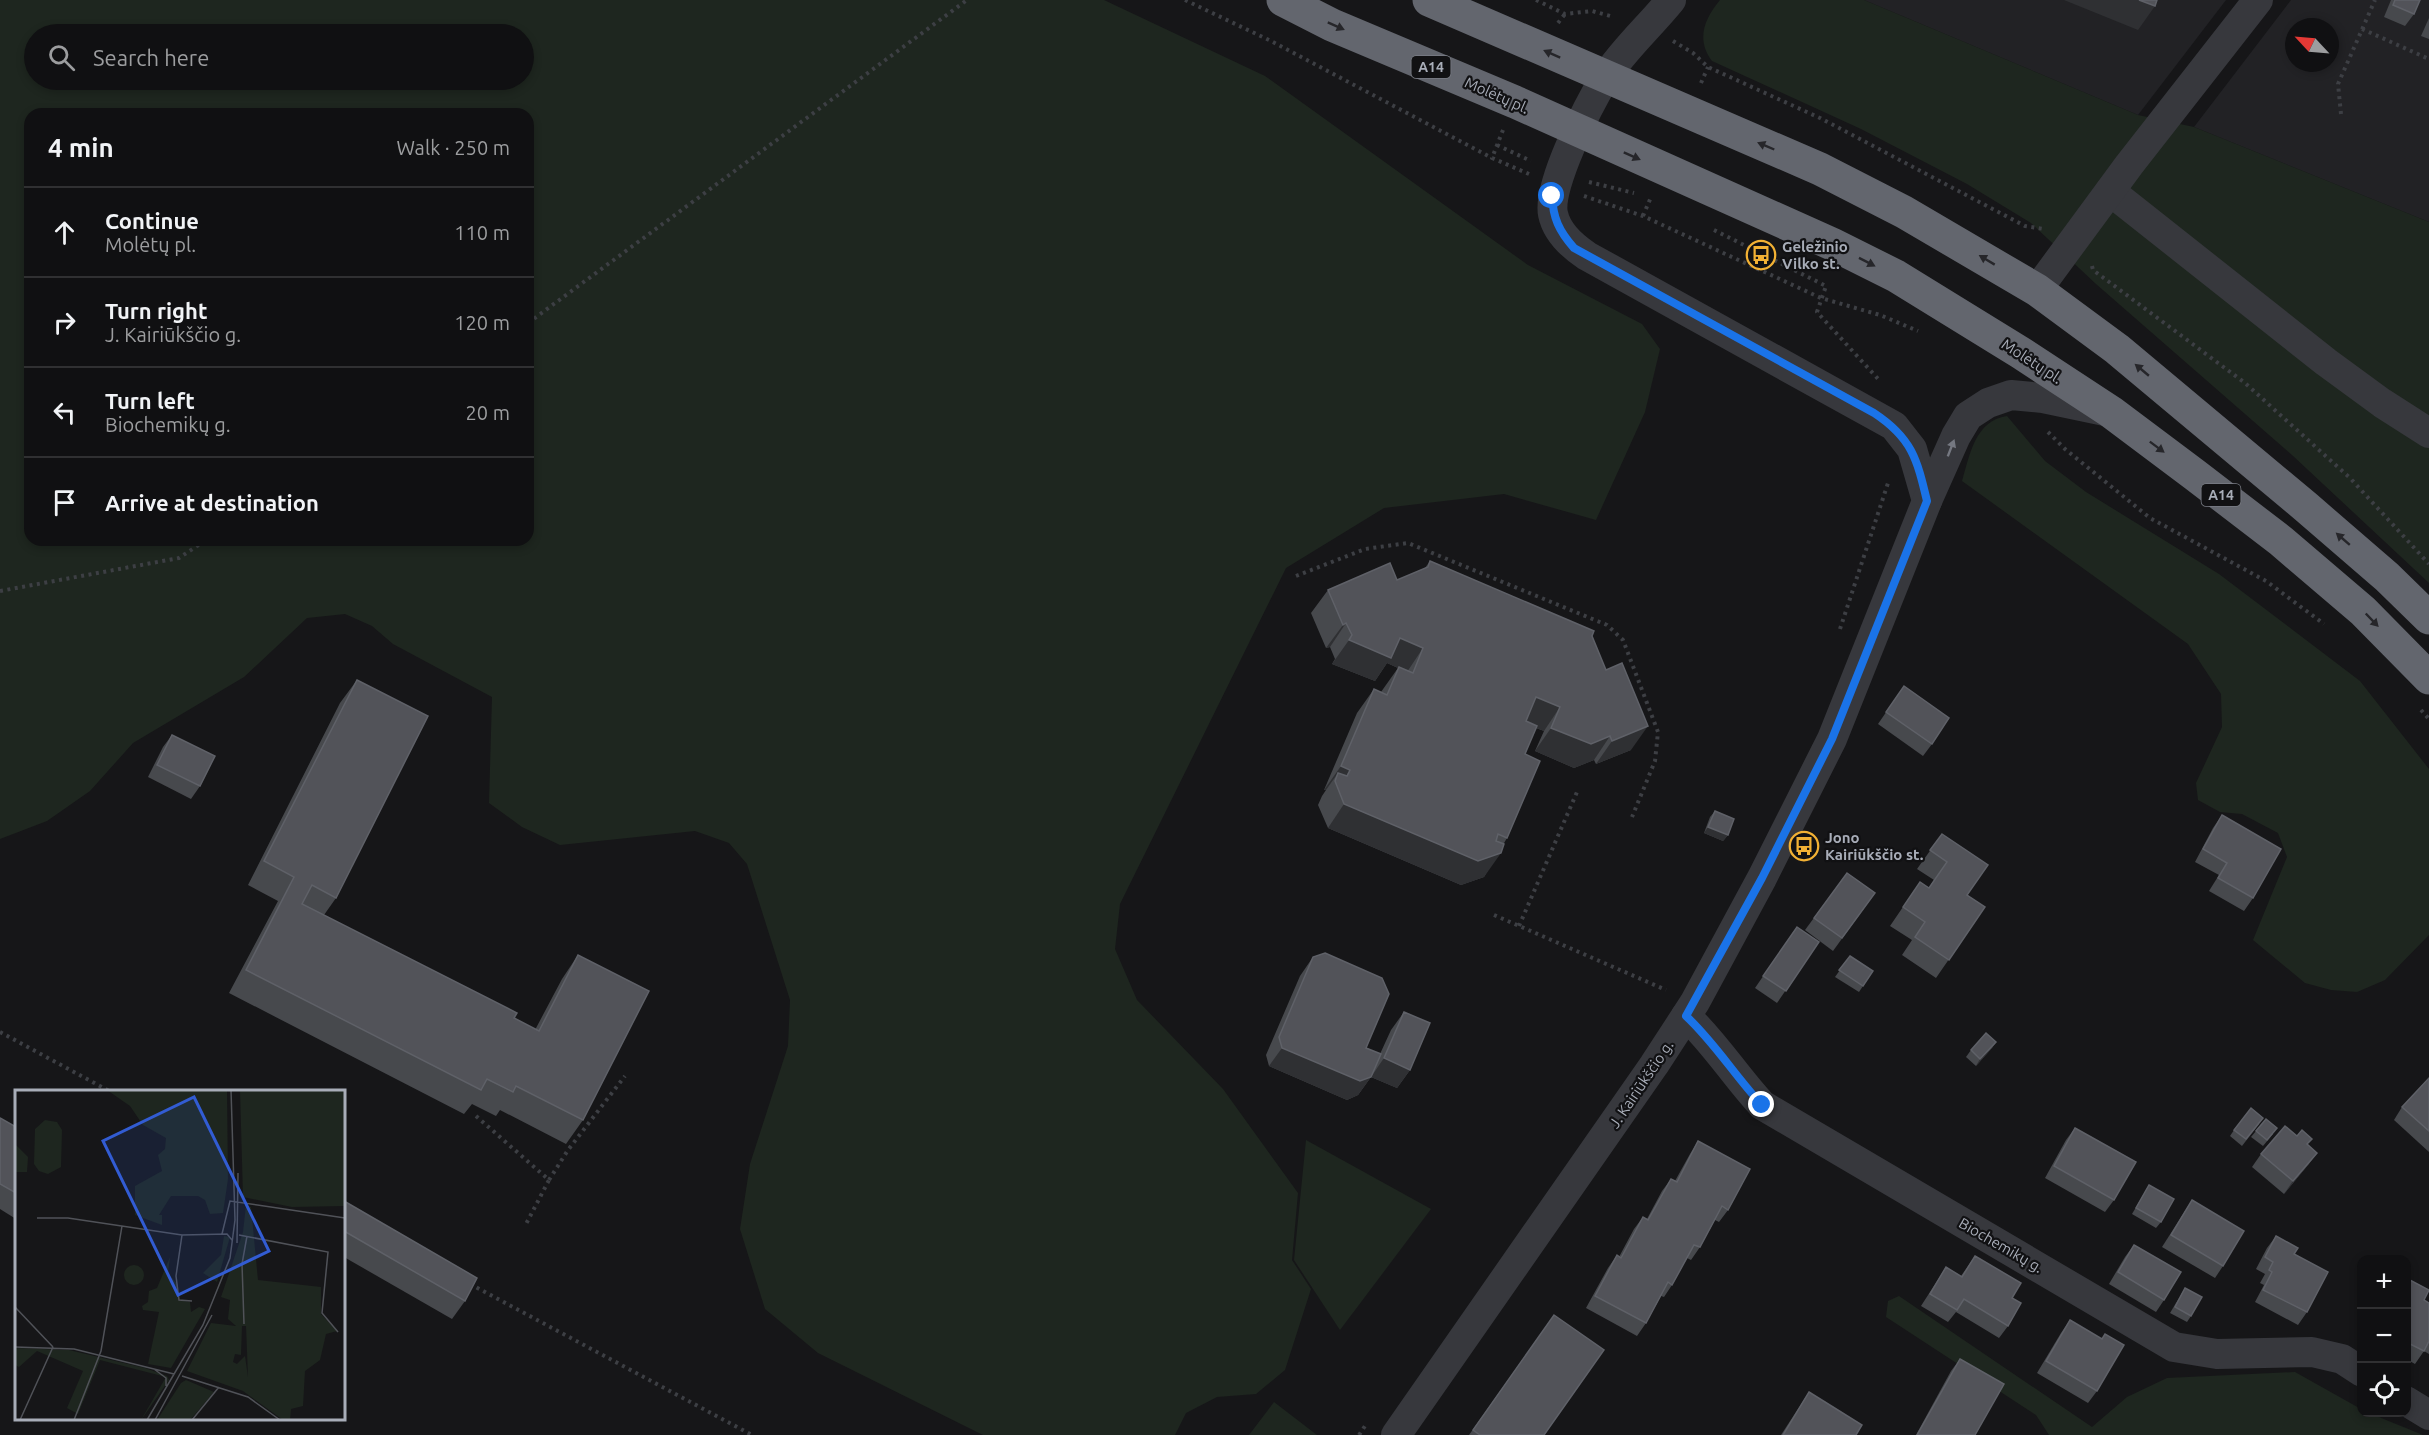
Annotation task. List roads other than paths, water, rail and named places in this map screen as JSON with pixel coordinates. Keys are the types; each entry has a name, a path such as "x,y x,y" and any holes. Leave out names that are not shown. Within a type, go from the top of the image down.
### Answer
{"highway":[{"name":"Molėtų pl.","path":"1284,0 1332,25 1515,102 1832,244 1896,276 2012,347 2110,412 2281,541 2363,611 2421,690"},
{"path":"1429,0 1820,169 1904,212 2037,290 2117,349 2387,577 2429,618"}],"street":[{"path":"1671,0 1606,77 1578,132 1552,196 1553,215 1561,233 1574,248 1894,426 1912,449 1927,501"},
{"path":"2037,290 2110,191 2258,0"},
{"path":"2110,191 2326,362 2382,403 2429,433"},
{"name":"J. Kairiūkščio g.","path":"1396,1435 1691,1009 1762,878 1832,739 1927,501 1956,436 1968,416 1988,403 2011,395 2043,398 2110,412"},
{"name":"Biochemikų g.","path":"1691,1009 1736,1077 1762,1105 2174,1347 2217,1354 2312,1352 2342,1359 2357,1369"},
{"path":"2411,1404 2429,1415"}],"place":[{"name":"Geležinio Vilko st.","path":"1761,255"},
{"name":"Jono Kairiūkščio st.","path":"1804,846"}]}
